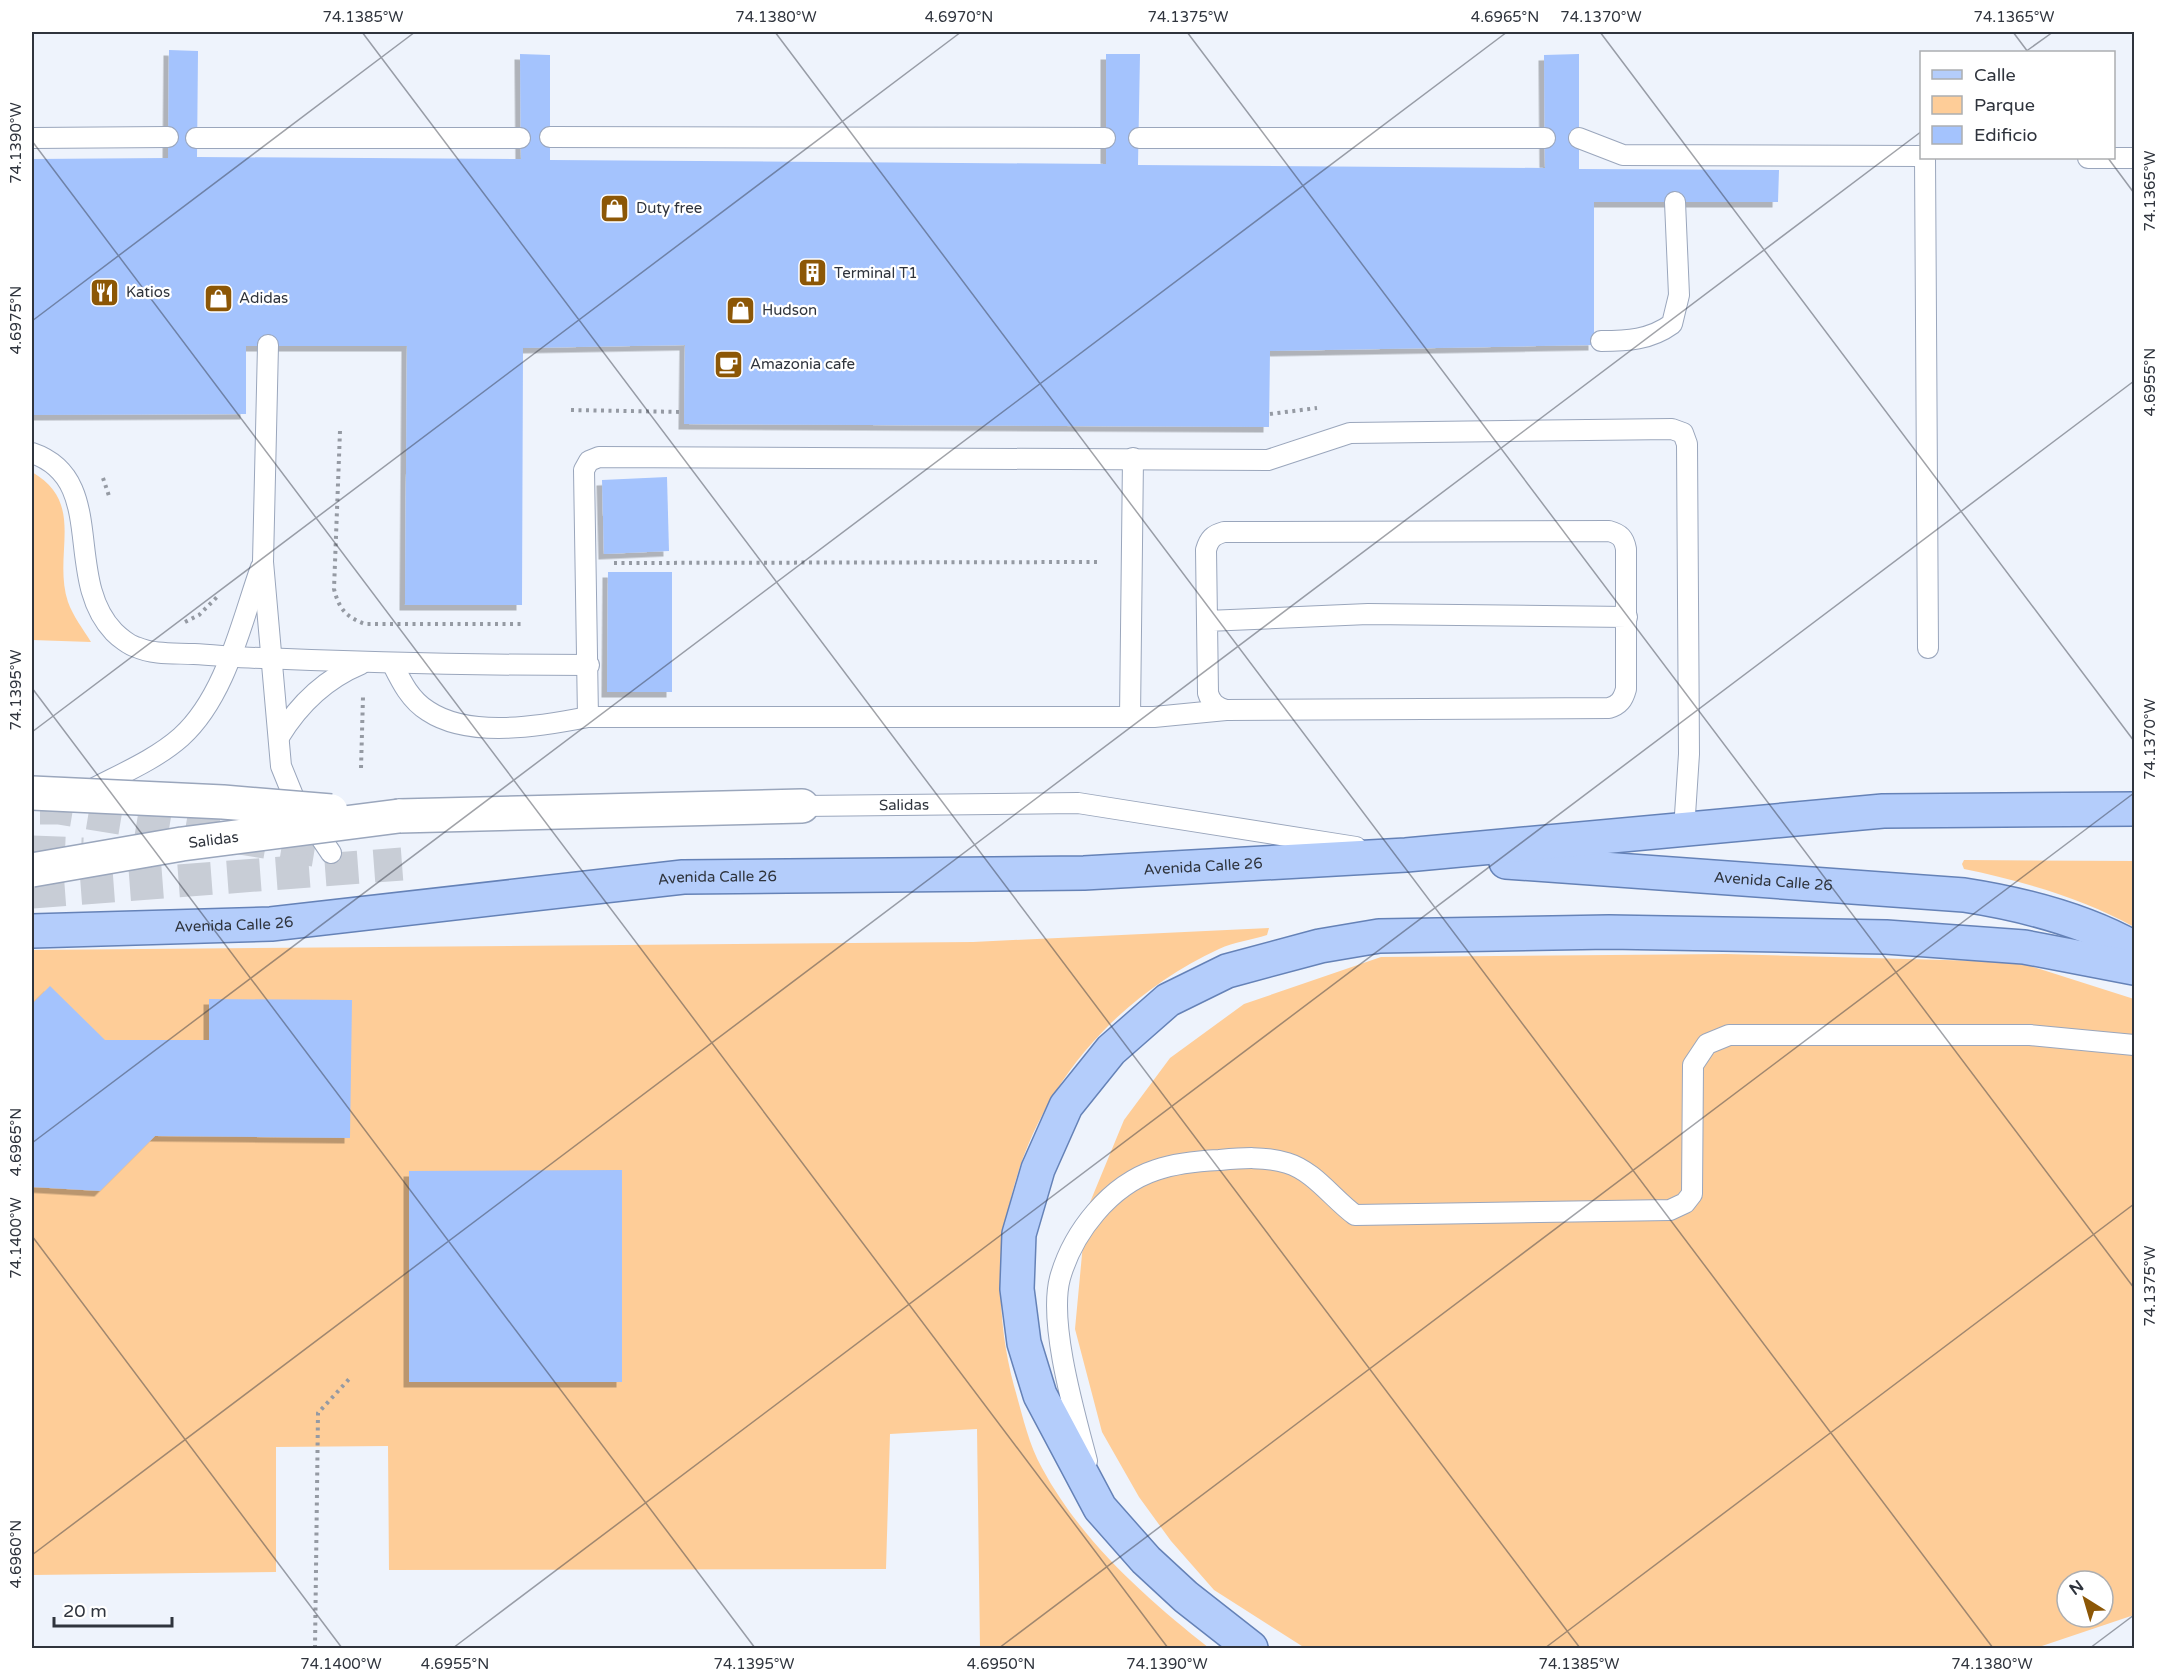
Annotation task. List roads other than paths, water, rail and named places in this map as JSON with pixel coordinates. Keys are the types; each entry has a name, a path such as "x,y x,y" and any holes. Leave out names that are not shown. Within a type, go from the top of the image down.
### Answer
{"main road":[{"name":"Avenida Calle 26","path":"32,931 271,924 683,877 1084,873 1406,855 1883,811 2134,809"},
{"name":"Avenida Calle 26","path":"1406,855 1964,895 2001,901 2056,916 2134,948"},
{"path":"1251,1648 1234,1638 1146,1560 1100,1508 1040,1395 1024,1343 1017,1289 1019,1234 1038,1169 1066,1106 1111,1050 1168,1000 1227,971 1320,946 1379,936 1609,932 1886,937 2024,947 2134,968"}],"street":[{"name":"Salidas","path":"45,800 202,801 399,816 802,806"},
{"name":"Salidas","path":"32,870 182,844 399,816"}],"lane":[{"path":"550,137 1106,138"},
{"path":"32,138 168,138"},
{"path":"196,138 520,138"},
{"path":"1139,138 1545,138"},
{"path":"1579,138 1623,155 1675,163 1920,157"},
{"path":"2115,158 2134,158"},
{"path":"1923,159 1928,648"},
{"path":"1600,341 1629,341 1649,337 1672,324 1679,295 1675,202"},
{"path":"268,345 263,562 281,766 294,798 331,853"},
{"path":"588,717 589,665 584,470 589,461 599,457 1268,460 1350,433 1672,429 1683,433 1687,444 1689,742 1684,830"},
{"path":"32,453 58,466 69,480 80,515 90,593 102,618 115,633 135,647 229,657 364,663 589,665"},
{"path":"1130,717 1133,458"},
{"path":"392,663 403,686 428,711 447,720 523,729 588,717 1130,717 1226,710 1609,708 1624,699 1626,690 1627,617 1624,540 1618,534 1609,531 1235,532 1215,535 1208,541 1206,550 1208,693 1210,701 1226,710"},
{"path":"45,800 159,753 181,737 196,720 213,692 229,657 263,562"},
{"path":"1207,621 1368,614 1627,617"},
{"path":"279,737 288,721 317,690 336,676 364,663"},
{"name":"Salidas","path":"802,806 1078,803 1406,855"},
{"path":"1100,1508 1072,1405 1058,1326 1060,1279 1075,1242 1096,1212 1123,1186 1156,1170 1199,1161 1255,1157 1288,1163 1310,1175 1354,1215 1670,1210 1685,1203 1692,1194 1693,1065 1707,1044 1729,1035 2030,1035 2134,1045"}],"tunnel":[{"path":"40,808 59,808 331,853"},
{"path":"32,852 83,854"},
{"path":"32,892 402,864"}],"place":[{"name":"Duty free","path":"615,208"},
{"name":"Terminal T1","path":"813,273"},
{"name":"Katios","path":"105,292"},
{"name":"Adidas","path":"218,298"},
{"name":"Hudson","path":"741,310"},
{"name":"Amazonia cafe","path":"729,364"}]}
